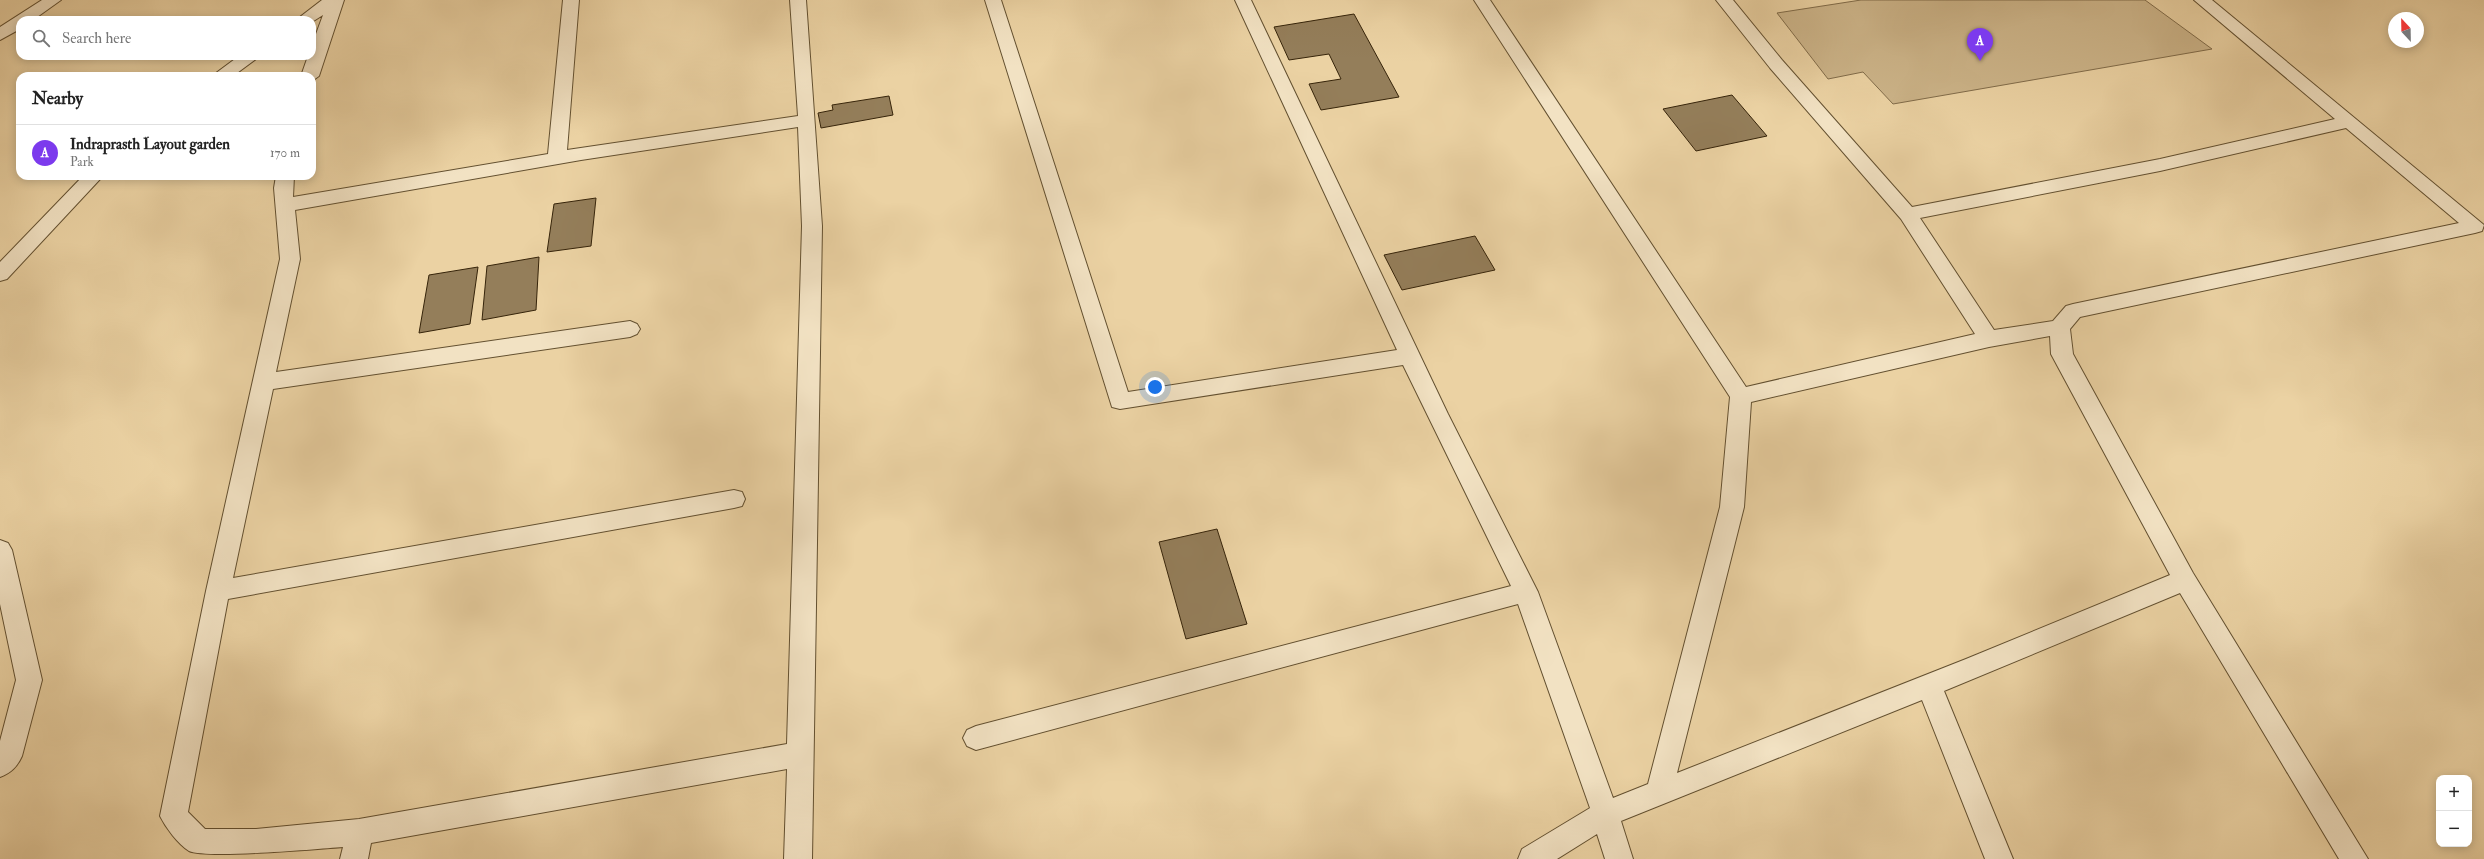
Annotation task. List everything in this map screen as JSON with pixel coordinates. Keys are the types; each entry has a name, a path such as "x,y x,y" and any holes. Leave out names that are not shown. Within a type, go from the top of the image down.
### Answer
{"street":[{"path":"29,16 53,0"},
{"path":"310,16 335,0"},
{"path":"316,58 335,0"},
{"path":"557,158 571,0"},
{"path":"798,0 807,120 812,226 798,859"},
{"path":"993,0 1120,401 1410,356"},
{"path":"1243,0 1410,356 1526,592 1605,814 1619,859"},
{"path":"1482,0 1741,396 1732,507 1659,792"},
{"path":"1724,0 1776,64 1908,214 1988,339"},
{"path":"2202,0 2349,122 2479,225"},
{"path":"1,33 16,24"},
{"path":"227,72 245,60"},
{"path":"311,72 315,60"},
{"path":"285,205 557,158 807,120"},
{"path":"1908,214 2160,165 2349,122"},
{"path":"0,274 90,180"},
{"path":"285,180 285,205 290,259 218,591 174,816 199,842 256,842 359,832 800,754"},
{"path":"1741,396 1988,339 2059,327 2073,311 2479,225"},
{"path":"2059,327 2062,354 2185,580 2354,859"},
{"path":"263,382 630,329"},
{"path":"218,591 734,499"},
{"path":"0,550 29,680 9,756 0,765"},
{"path":"1532,859 1605,814 1929,686 2185,580"},
{"path":"976,738 1526,592"},
{"path":"1929,686 1999,859"},
{"path":"354,859 359,832"}],"shaded area":[{"path":"1861,0 2145,0 2212,49 1893,104 1863,72 1828,79 1777,13"}],"building":[{"path":"1354,14 1399,97 1321,110 1309,84 1341,79 1329,54 1289,60 1274,27"},
{"path":"1732,95 1767,136 1696,151 1663,109"},
{"path":"889,96 893,115 821,128 818,113 833,110 832,105"},
{"path":"596,198 591,246 547,252 554,204"},
{"path":"1475,236 1495,270 1402,290 1384,255"},
{"path":"539,257 536,310 482,320 487,266"},
{"path":"478,267 470,324 419,333 429,275"},
{"path":"1217,529 1247,624 1186,639 1159,542"}],"place":[{"name":"Indraprasth Layout garden","path":"1980,61"}]}
